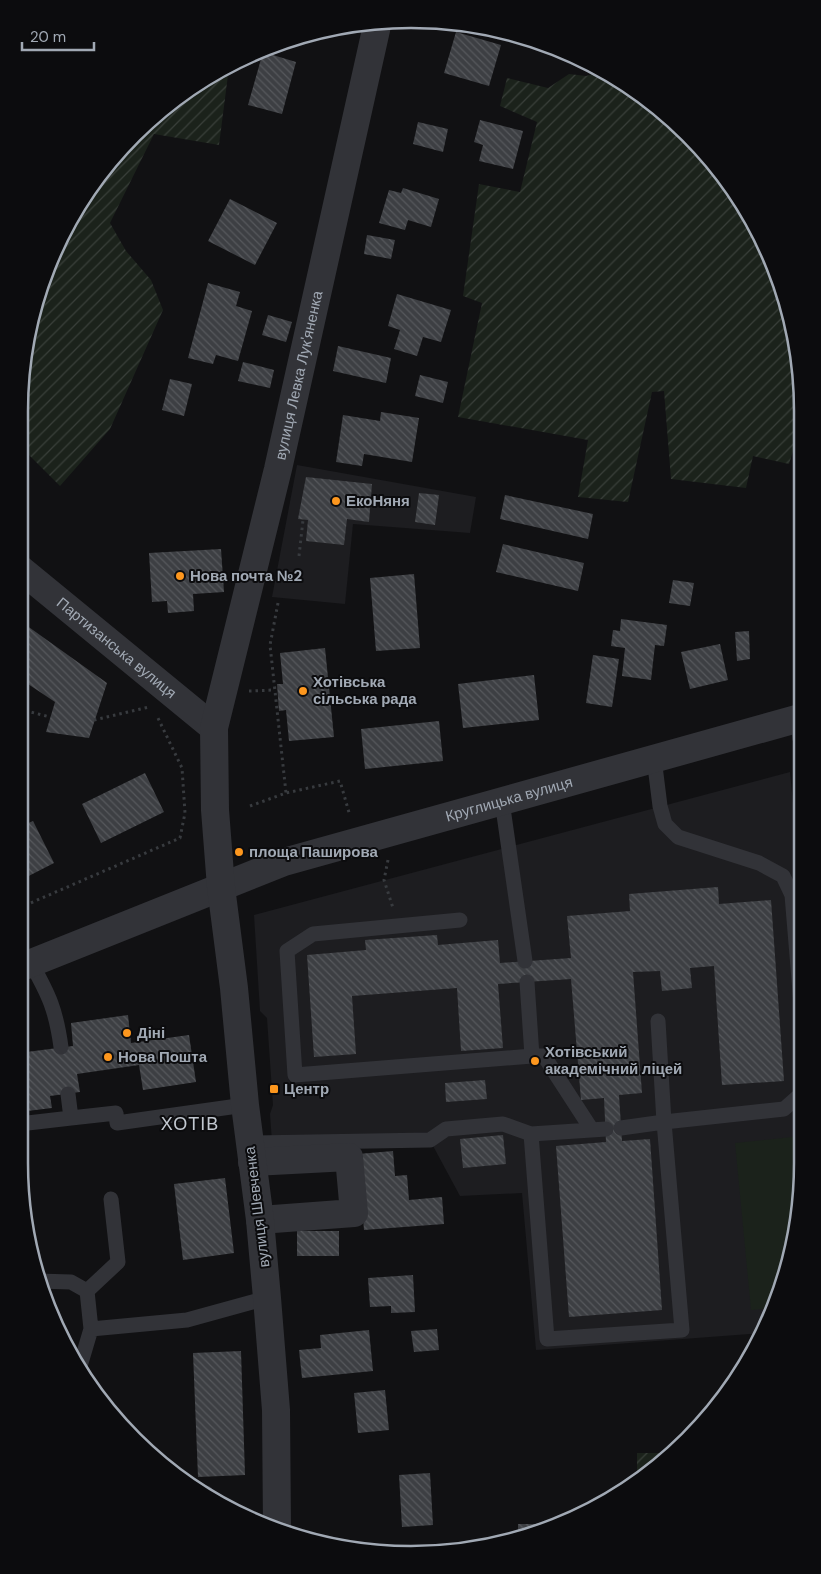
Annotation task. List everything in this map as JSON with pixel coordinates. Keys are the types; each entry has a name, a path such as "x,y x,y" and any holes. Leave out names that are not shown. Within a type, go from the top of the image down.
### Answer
{"street":[{"name":"вулиця Левка Лук'яненка","path":"214,728 278,469 376,29"},
{"name":"Партизанська вулиця","path":"28,575 214,728"},
{"name":"Круглицька вулиця","path":"28,964 284,862 654,758 794,726"},
{"path":"214,728 215,810 221,887"},
{"name":"вулиця Шевченка","path":"221,887 234,988 245,1105 260,1220 267,1298 276,1410 277,1522"},
{"path":"251,1152 349,1157 354,1213 260,1220"}],"lane":[{"path":"654,758 660,806 665,824 678,837 760,864 783,876 792,895 794,919"},
{"path":"502,801 525,961"},
{"path":"251,1152 430,1140 446,1129 503,1124 531,1134 599,1130 544,1056 295,1075 287,951 313,934 460,920"},
{"path":"28,969 49,996 57,1017 61,1047"},
{"path":"527,982 532,1056"},
{"path":"531,1134 548,1339 682,1330 664,1122 658,1020"},
{"path":"68,1094 72,1118"},
{"path":"621,1128 784,1109 794,1100"},
{"path":"28,1123 116,1113 117,1123 245,1105"},
{"path":"87,1291 118,1262 111,1199"},
{"path":"47,1282 71,1282 87,1291"},
{"path":"82,1360 91,1329 87,1291"},
{"path":"91,1329 187,1320 267,1298"}],"path":[{"path":"298,556 303,520"},
{"path":"278,603 270,645 286,793"},
{"path":"246,692 274,690"},
{"path":"274,690 278,698"},
{"path":"94,720 152,706"},
{"path":"28,712 50,717"},
{"path":"28,904 180,838 185,813 182,768 156,715"},
{"path":"250,806 286,793 340,781 350,816"},
{"path":"388,860 384,880 398,926"}],"shaded area":[{"path":"569,74 586,76 593,74 644,107 698,158 714,177 742,219 754,241 773,287 786,336 790,361 793,385 794,448 789,464 753,456 746,488 671,479 664,391 652,392 628,502 578,497 588,440 458,417 482,303 463,296 479,184 520,192 537,122 500,106 507,78 548,88"},
{"path":"228,75 219,145 154,134 110,223 126,251 151,280 163,310 110,429 60,486 28,454 28,385 31,361 41,311 57,264 67,241 92,198 123,158 177,107 198,92"},
{"path":"297,465 476,497 470,533 353,524 345,604 272,597"},
{"name":"Хотівський академічний ліцей","path":"790,772 794,814 793,1189 786,1238 780,1263 773,1287 754,1334 536,1350 522,1193 460,1196 432,1144 272,1142 270,1114 273,1105 267,1018 260,1011 254,915"},
{"path":"794,1137 793,1189 786,1238 773,1287 764,1309 751,1310 735,1143"},
{"path":"637,1453 661,1453 644,1467 637,1472"}],"building":[{"path":"456,32 501,45 489,86 444,73"},
{"path":"271,54 296,62 282,114 248,105 261,58"},
{"path":"480,120 523,131 513,169 479,161 483,145 474,142"},
{"path":"418,122 448,129 443,152 413,144"},
{"path":"403,188 439,199 431,227 408,220 405,230 379,223 389,190 401,193"},
{"path":"230,199 277,223 255,265 208,241"},
{"path":"367,235 395,240 391,259 364,254"},
{"path":"208,283 240,292 236,306 252,311 238,361 216,355 213,364 188,358"},
{"path":"397,294 451,310 441,342 423,337 417,356 394,349 400,330 388,326"},
{"path":"268,315 292,322 286,342 262,335"},
{"path":"338,346 391,358 386,383 333,371"},
{"path":"243,362 274,370 270,388 238,381"},
{"path":"420,375 448,382 443,403 415,396"},
{"path":"170,379 192,384 184,416 162,410"},
{"path":"381,412 419,418 412,462 364,454 362,466 336,462 343,415 380,421"},
{"name":"ЕкоНяня","path":"306,477 372,484 369,522 347,519 344,545 306,541 308,520 298,519"},
{"path":"419,493 439,495 435,525 415,522"},
{"path":"505,495 593,514 588,539 500,519"},
{"path":"503,544 584,563 578,591 496,572"},
{"path":"221,549 224,592 193,594 194,611 168,613 167,601 152,602 149,553"},
{"path":"414,574 420,648 376,651 370,578"},
{"path":"673,580 694,583 690,606 669,603"},
{"path":"621,619 667,625 664,646 655,645 651,680 622,676 625,648 611,646 613,630 620,631"},
{"path":"28,626 107,683 89,738 46,732 55,702 28,684"},
{"path":"749,631 750,659 737,661 735,632"},
{"path":"720,644 728,680 690,689 681,652"},
{"name":"Хотівська сільська рада","path":"325,648 334,737 289,741 286,710 279,711 277,684 283,684 280,653"},
{"path":"593,655 619,659 612,707 586,703"},
{"path":"534,675 539,720 463,728 458,684"},
{"path":"439,721 443,761 365,769 361,729"},
{"path":"145,773 164,812 101,843 82,804"},
{"path":"33,821 54,863 28,876 28,823"},
{"path":"718,887 719,904 771,900 784,1081 722,1085 714,966 690,968 692,988 662,991 660,971 633,972 642,1093 619,1095 622,1141 650,1139 662,1310 569,1317 556,1146 606,1142 604,1098 581,1100 571,979 498,984 503,1048 461,1051 457,988 352,996 356,1054 314,1057 307,955 366,950 365,940 437,935 438,945 498,940 500,963 571,958 567,916 630,911 629,894"},
{"path":"128,1015 131,1043 189,1035 196,1082 143,1090 139,1065 77,1074 80,1092 50,1096 52,1108 28,1111 28,1052 73,1046 71,1023"},
{"path":"485,1080 487,1099 446,1102 445,1083"},
{"path":"503,1135 506,1164 463,1168 460,1139"},
{"path":"393,1151 395,1176 407,1175 409,1200 442,1197 444,1224 364,1230 358,1154"},
{"path":"225,1178 234,1253 183,1260 174,1184"},
{"path":"297,1231 339,1231 339,1256 297,1256"},
{"path":"413,1275 415,1312 391,1313 391,1306 370,1307 368,1278"},
{"path":"437,1329 439,1350 414,1352 411,1331"},
{"path":"369,1330 373,1371 302,1378 299,1350 321,1348 320,1335"},
{"path":"241,1351 245,1475 198,1477 193,1353"},
{"path":"385,1390 389,1430 358,1433 354,1393"},
{"path":"430,1473 433,1525 402,1527 399,1475"},
{"path":"518,1524 539,1524 534,1526 518,1531"}],"place":[{"name":"ЕкоНяня","path":"336,501"},
{"name":"Нова почта №2","path":"180,576"},
{"name":"Хотівська сільська рада","path":"303,691"},
{"name":"площа Паширова","path":"239,852"},
{"name":"Діні","path":"127,1033"},
{"name":"Нова Пошта","path":"108,1057"},
{"name":"Хотівський академічний ліцей","path":"535,1061"},
{"name":"Центр","path":"274,1089"}],"district":[{"name":"ХОТІВ","path":"190,1124"}]}
